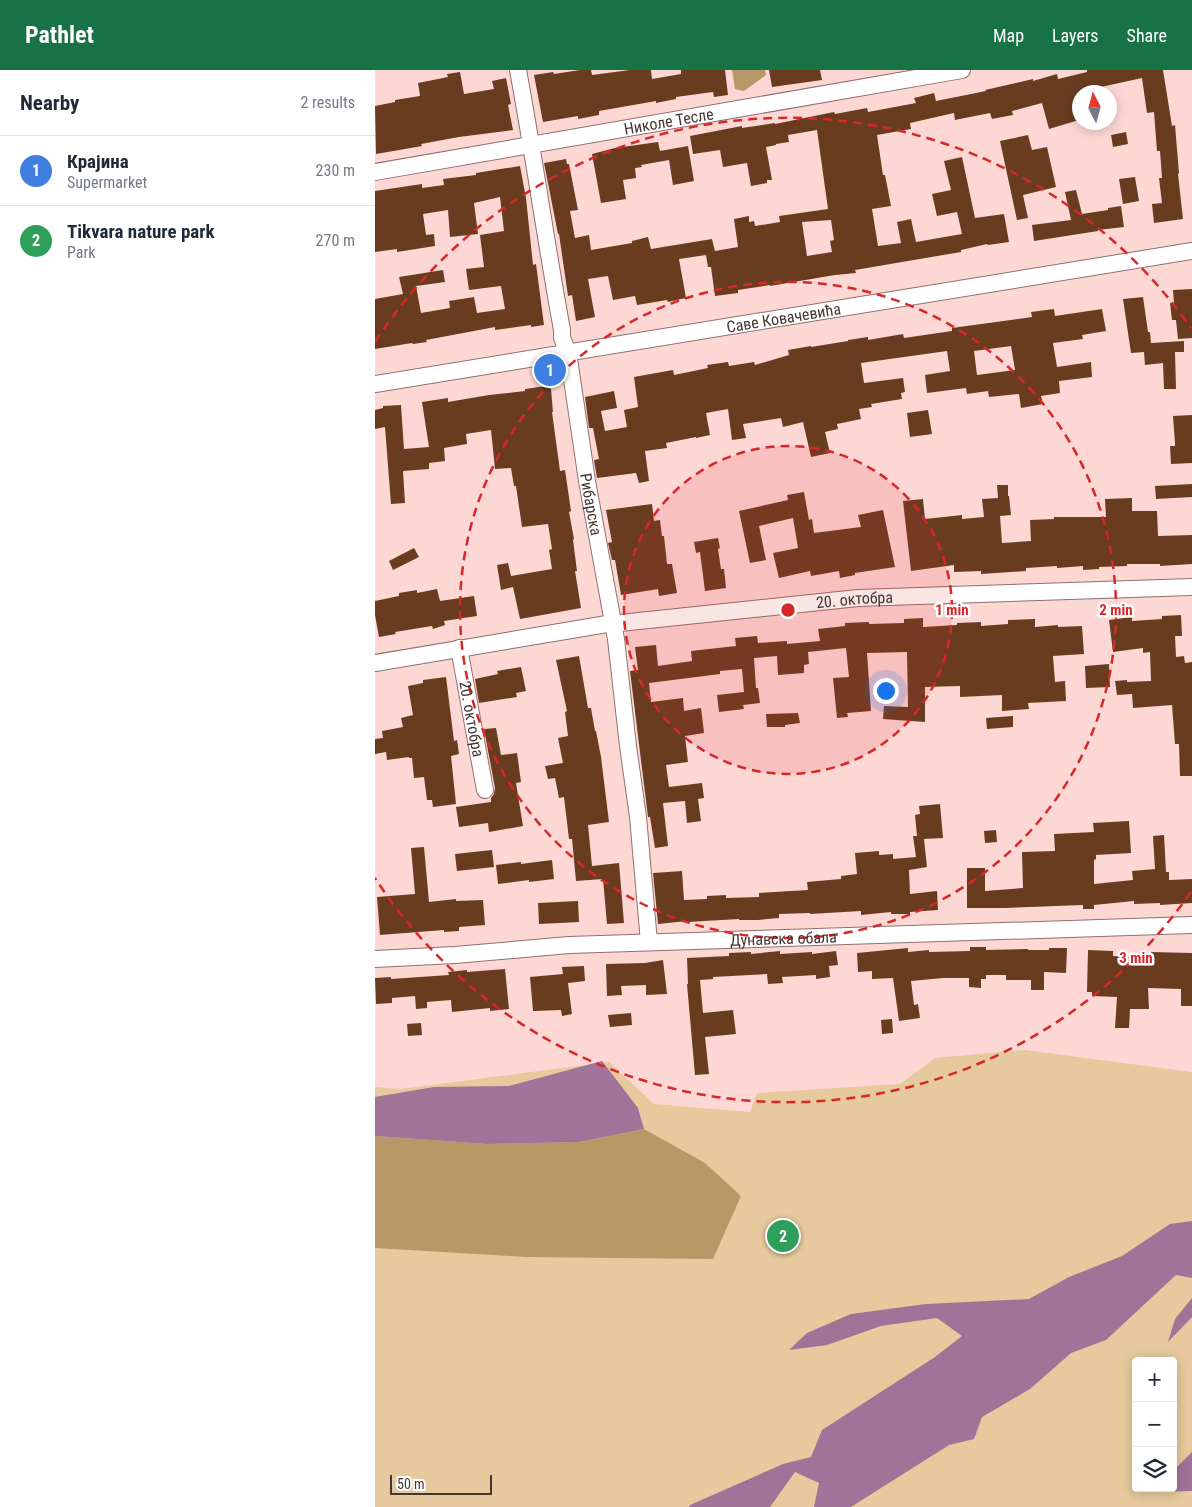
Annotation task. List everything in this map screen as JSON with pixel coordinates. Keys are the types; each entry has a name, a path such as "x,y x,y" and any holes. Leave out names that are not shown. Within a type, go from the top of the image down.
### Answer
{"street":[{"name":"Рибарска","path":"517,70 531,144 562,338 568,352 587,481 616,639 638,817 649,942"},
{"name":"Николе Тесле","path":"375,172 962,70"},
{"name":"Саве Ковачевића","path":"375,384 1192,251"},
{"name":"20. октобра","path":"375,663 613,623 858,598 1192,586"},
{"name":"20. октобра","path":"459,648 485,790"},
{"name":"Дунавска обала","path":"375,959 455,955 569,945 1192,925"}],"shaded area":[{"path":"732,70 765,70 766,75 744,91 735,89"},
{"path":"1025,1050 1192,1072 1192,1507 375,1507 375,1087 401,1089 609,1062 654,1104 750,1112 757,1093 900,1084 935,1058"},
{"path":"602,1061 638,1108 644,1129 579,1142 487,1144 375,1136 375,1097 434,1087 509,1086"},
{"path":"644,1129 705,1163 741,1196 713,1259 526,1257 375,1248 375,1136 487,1144 579,1142"},
{"path":"1192,1221 1192,1278 1176,1275 1106,1340 1071,1353 1030,1389 982,1417 974,1439 949,1445 851,1507 814,1507 819,1483 795,1472 770,1507 689,1507 783,1464 811,1457 822,1430 935,1357 962,1336 937,1318 881,1326 827,1345 789,1350 807,1333 851,1314 926,1304 1029,1299 1069,1277 1122,1256 1170,1224"},
{"path":"1192,1298 1192,1317 1168,1342 1175,1319"},
{"path":"1192,1452 1192,1491 1177,1491 1177,1467"}],"building":[{"path":"591,70 592,75 630,70 651,70 652,79 681,74 681,70 725,70 728,95 714,97 713,92 676,97 676,99 656,103 656,101 599,111 599,115 578,119 578,116 543,122 534,75"},
{"path":"769,70 820,70 822,80 772,87"},
{"path":"1087,70 1163,70 1172,126 1175,125 1183,219 1154,223 1152,204 1162,203 1159,178 1162,178 1160,151 1157,151 1154,112 1147,113 1142,78 1110,85 1072,85 1072,122 1049,129 1042,103 1012,111 1013,115 992,119 990,113 955,120 954,113 910,123 911,129 877,135 883,175 885,175 891,206 872,209 878,246 901,243 897,222 911,219 916,242 962,234 957,212 937,216 932,194 951,190 944,161 962,157 975,218 1004,214 1009,242 987,244 961,250 961,252 855,270 856,273 738,290 738,293 715,296 711,267 708,267 706,255 679,259 686,298 637,305 635,296 613,300 608,276 588,279 595,317 576,321 572,295 568,296 559,234 544,163 566,159 567,164 569,164 578,210 570,211 575,238 589,235 591,250 632,243 632,241 648,237 651,249 712,239 715,251 738,247 734,219 749,216 749,222 754,221 755,226 780,222 779,216 828,209 817,130 788,135 789,142 766,147 772,180 767,180 767,183 751,186 747,163 723,167 720,150 693,154 690,136 742,126 742,128 775,124 834,112 835,114 867,108 868,112 916,103 914,98 934,93 936,101 1033,79 1033,81 1057,74 1058,79 1087,72","holes":["831,220 834,240 830,241 832,252 807,256 802,222"]},
{"path":"460,72 464,94 494,89 492,81 506,78 511,104 508,105 513,130 459,137 376,154 375,106 395,102 395,100 420,96 418,83 448,77 447,74"},
{"path":"1126,132 1128,144 1113,147 1111,135"},
{"path":"1028,135 1032,150 1047,147 1056,187 1023,195 1028,218 1017,220 1000,141"},
{"path":"658,142 660,151 688,146 694,181 673,185 669,160 641,165 642,167 635,168 636,178 623,180 626,199 601,203 592,154 615,148"},
{"path":"520,166 526,198 533,265 536,264 544,325 495,330 495,327 426,340 427,342 375,349 375,299 403,294 399,277 443,270 445,282 416,286 421,313 450,308 449,301 474,297 477,313 505,309 501,286 469,290 466,269 484,267 480,235 504,231 500,197 474,203 478,234 450,237 448,210 423,214 426,235 434,234 435,246 397,252 397,249 375,252 375,191 422,184 422,188 444,185 443,179 476,175 476,173"},
{"path":"1135,177 1139,201 1123,204 1119,179"},
{"path":"1076,190 1082,214 1121,206 1124,227 1034,241 1032,225 1071,220 1065,192"},
{"path":"1192,289 1192,338 1178,339 1176,320 1172,320 1170,303 1174,303 1173,290"},
{"path":"1143,297 1151,343 1184,341 1184,352 1175,352 1176,389 1164,389 1163,363 1145,365 1144,352 1131,353 1123,299"},
{"path":"1054,309 1055,316 1102,309 1106,331 1082,335 1083,339 1053,343 1057,367 1091,362 1092,377 1059,381 1060,393 1041,396 1043,404 1021,408 1019,394 989,397 988,391 967,394 966,388 927,393 925,375 950,371 947,351 861,363 864,383 903,378 905,392 901,393 902,399 871,404 872,407 859,409 861,419 837,424 838,429 825,432 830,453 811,457 803,422 783,427 781,418 743,424 746,438 732,440 728,409 706,413 710,435 666,443 667,448 645,451 649,481 639,483 636,473 597,478 594,460 599,459 593,428 589,428 585,397 614,391 617,408 601,411 605,431 627,427 624,410 638,407 634,377 673,370 674,375 708,368 707,365 728,362 729,366 754,362 755,365 789,355 788,350 868,337 868,340 903,334 904,338 952,331 952,328 1032,317 1031,312","holes":["1011,346 1015,370 977,375 974,351"]},
{"path":"546,386 551,389 552,412 560,471 565,470 574,539 577,571 575,571 581,608 520,619 513,587 501,590 497,565 508,563 511,576 552,569 549,550 552,549 548,524 522,527 516,486 514,486 511,468 495,469 491,430 466,434 467,444 444,448 445,461 429,463 429,469 403,471 405,503 391,504 385,427 375,429 375,410 383,408 383,406 401,405 404,449 429,447 422,402 448,398 448,402 525,391 525,389"},
{"path":"928,410 932,434 910,437 907,413"},
{"path":"1192,415 1192,463 1171,464 1170,446 1175,446 1173,416"},
{"path":"1192,484 1192,497 1156,499 1155,486"},
{"path":"997,485 1008,485 1011,515 1000,516 1002,543 1031,541 1030,520 1054,519 1054,517 1106,517 1105,499 1132,498 1132,511 1157,511 1158,536 1192,535 1192,564 1160,566 1160,564 1127,564 1127,566 1099,567 1099,569 1083,570 1083,566 1057,568 1057,566 1026,568 1026,571 981,574 981,571 954,572 954,565 911,571 903,501 923,499 925,519 962,515 962,519 984,517 982,499 998,498"},
{"path":"804,492 809,520 812,519 814,533 861,527 858,515 883,510 895,567 855,573 855,575 840,578 839,571 811,576 810,571 779,578 773,553 798,548 793,518 759,526 766,560 750,563 739,511 788,500 787,495"},
{"path":"652,504 654,521 660,520 667,564 672,564 677,593 659,596 658,589 621,595 615,560 612,560 608,543 612,542 606,510"},
{"path":"718,538 721,569 724,569 726,588 705,591 700,552 696,553 694,542"},
{"path":"414,548 419,557 393,570 389,561"},
{"path":"437,589 440,601 474,596 477,616 444,621 445,625 433,629 432,626 395,632 396,634 379,637 375,615 375,601 399,596 399,593 417,590 417,593"},
{"path":"1181,615 1182,636 1175,636 1176,657 1184,656 1185,663 1192,662 1192,776 1180,776 1179,744 1175,744 1172,705 1133,708 1132,694 1117,695 1115,681 1151,681 1150,652 1143,653 1143,648 1113,652 1109,620 1132,617 1132,621 1162,619 1162,616"},
{"path":"923,618 923,627 981,622 981,626 1008,624 1008,620 1035,619 1035,627 1058,625 1058,627 1082,626 1084,654 1053,656 1055,682 1065,681 1066,701 1028,703 1029,709 1002,711 1002,695 960,697 960,686 925,687 925,722 883,719 884,706 908,707 907,652 867,653 871,711 847,713 848,717 837,718 833,678 849,677 846,648 808,652 809,664 804,665 804,673 778,675 777,656 754,658 756,688 758,688 760,703 743,705 744,709 719,712 717,695 744,692 742,669 720,671 720,674 649,683 651,702 683,698 684,711 701,708 704,733 685,736 688,762 666,765 669,787 702,783 704,798 698,799 701,821 687,823 685,801 663,803 668,846 655,848 650,817 648,817 630,671 638,670 635,647 656,645 658,666 692,661 691,651 736,646 735,638 757,636 758,643 787,641 787,644 820,641 818,629 845,626 845,623 904,623 904,619"},
{"path":"579,656 588,708 591,708 601,757 609,822 588,825 592,866 619,863 624,923 607,924 603,879 576,881 572,839 569,839 564,797 559,798 555,778 548,779 545,766 563,763 558,738 568,736 565,712 567,711 556,660"},
{"path":"1109,664 1110,687 1086,688 1085,666"},
{"path":"521,667 526,691 516,693 517,697 479,703 475,679 498,674 497,671"},
{"path":"446,677 454,741 457,740 459,754 451,756 456,804 433,807 432,800 427,800 424,777 414,778 412,758 387,760 386,752 375,754 375,739 383,738 382,731 403,727 401,718 413,715 408,686 423,683 423,680"},
{"path":"798,713 800,723 785,725 785,727 767,727 766,714"},
{"path":"1013,716 1013,727 987,729 986,718"},
{"path":"496,728 501,755 517,753 521,782 516,783 523,826 489,832 488,823 459,827 456,807 491,802 494,794 495,788 484,729"},
{"path":"940,804 943,838 924,839 927,867 909,870 910,894 937,891 938,910 910,912 910,914 891,914 891,912 861,915 861,911 779,914 779,918 758,920 687,921 658,924 653,873 682,871 684,900 707,899 707,896 726,895 726,898 759,897 759,893 808,890 807,882 841,879 841,876 857,874 855,853 879,851 879,855 893,854 893,859 916,857 913,836 917,836 915,815 920,814 919,806"},
{"path":"1129,821 1131,853 1096,855 1094,860 1094,884 1133,880 1132,871 1155,869 1153,836 1164,835 1166,872 1169,872 1169,880 1192,879 1192,903 1160,905 1160,903 1134,904 1134,901 1094,905 1094,909 1083,909 1083,905 967,908 967,868 985,868 985,891 1023,888 1022,852 1055,851 1054,834 1094,832 1093,823"},
{"path":"996,830 997,842 985,843 984,831"},
{"path":"424,847 429,902 456,899 456,901 483,900 485,925 459,927 459,931 444,932 444,930 380,935 377,897 415,894 411,848"},
{"path":"492,850 494,867 457,871 455,854"},
{"path":"552,860 554,879 498,884 496,865"},
{"path":"578,901 579,922 539,924 538,903"},
{"path":"970,947 986,947 986,950 1049,950 1049,948 1067,948 1066,973 1044,972 1044,990 1031,990 1031,980 1006,980 1006,975 986,975 986,979 981,979 981,988 969,987 969,978 911,981 914,1005 918,1004 920,1018 899,1021 893,978 872,979 872,971 858,972 857,953 908,948 908,952 929,950 929,952 970,951"},
{"path":"1088,950 1113,951 1113,956 1151,958 1151,952 1192,953 1192,1006 1181,1006 1181,989 1148,988 1149,1009 1130,1009 1129,1028 1115,1028 1117,997 1092,996 1092,992 1087,992"},
{"path":"780,951 780,954 812,952 812,954 836,951 838,965 829,966 830,977 816,979 816,975 782,977 783,983 768,984 767,974 713,977 713,979 700,980 703,1013 733,1010 736,1034 705,1037 709,1074 695,1075 687,984 687,958 729,956 729,953 751,952 751,954"},
{"path":"663,960 667,994 646,995 646,985 621,986 622,995 607,996 606,964 645,963"},
{"path":"584,966 585,981 568,983 572,1014 562,1016 561,1010 533,1011 530,977 563,974 562,967"},
{"path":"505,969 509,1009 490,1011 490,1008 452,1012 451,1000 427,1002 427,1008 416,1009 415,996 392,998 392,1003 376,1004 375,978 391,977 391,979 449,975 448,972"},
{"path":"631,1013 632,1025 610,1027 608,1015"},
{"path":"892,1019 893,1033 882,1034 881,1020"},
{"path":"421,1023 422,1035 408,1036 407,1024"}],"place":[{"name":"Крајина","path":"550,370"},
{"name":"Tikvara nature park","path":"783,1236"}]}
